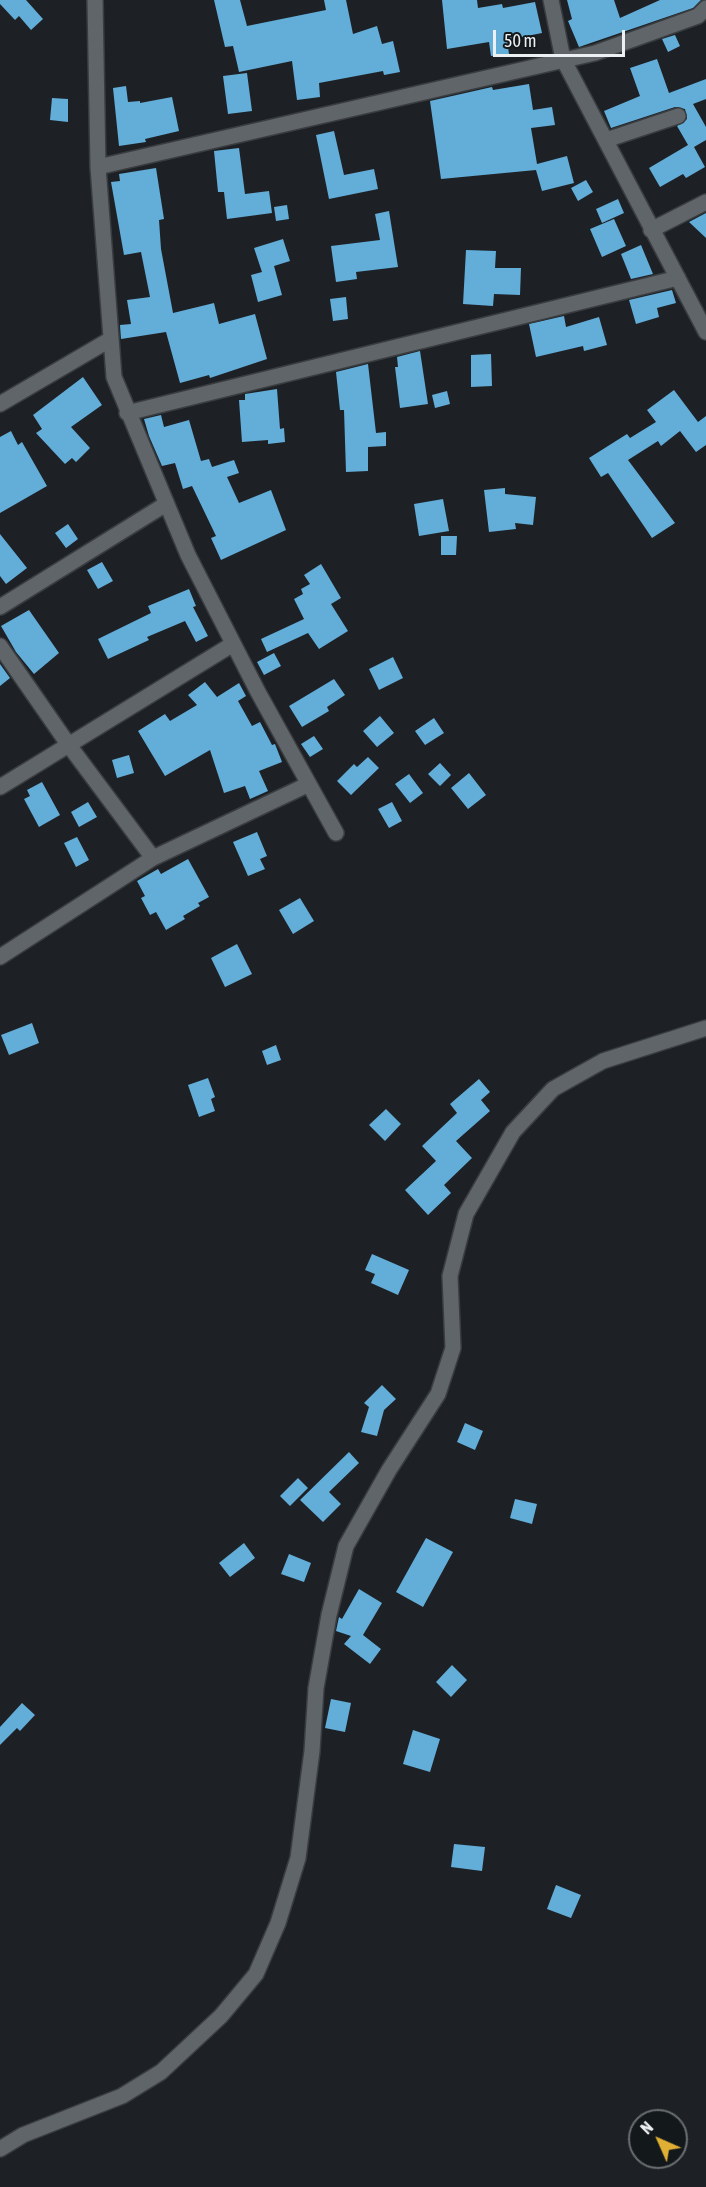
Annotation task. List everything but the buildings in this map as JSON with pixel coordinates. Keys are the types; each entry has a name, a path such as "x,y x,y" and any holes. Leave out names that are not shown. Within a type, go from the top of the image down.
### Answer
{"street":[{"path":"95,0 98,166 114,377 127,413 188,555 233,644 336,833"},
{"path":"551,0 563,59 706,332"},
{"path":"98,166 626,44 698,16 706,8"},
{"path":"606,140 678,116"},
{"path":"651,230 706,202"},
{"path":"127,413 678,278"},
{"path":"0,405 111,339"},
{"path":"0,607 166,504"},
{"path":"0,788 233,644"},
{"path":"0,646 68,744 153,858"},
{"path":"0,957 153,858 309,784"},
{"path":"0,2149 23,2135 123,2096 161,2072 221,2016 256,1974 278,1923 298,1858 312,1751 316,1688 329,1615 346,1546 389,1470 438,1394 453,1348 450,1276 466,1214 513,1132 553,1089 603,1061 706,1028"}]}
